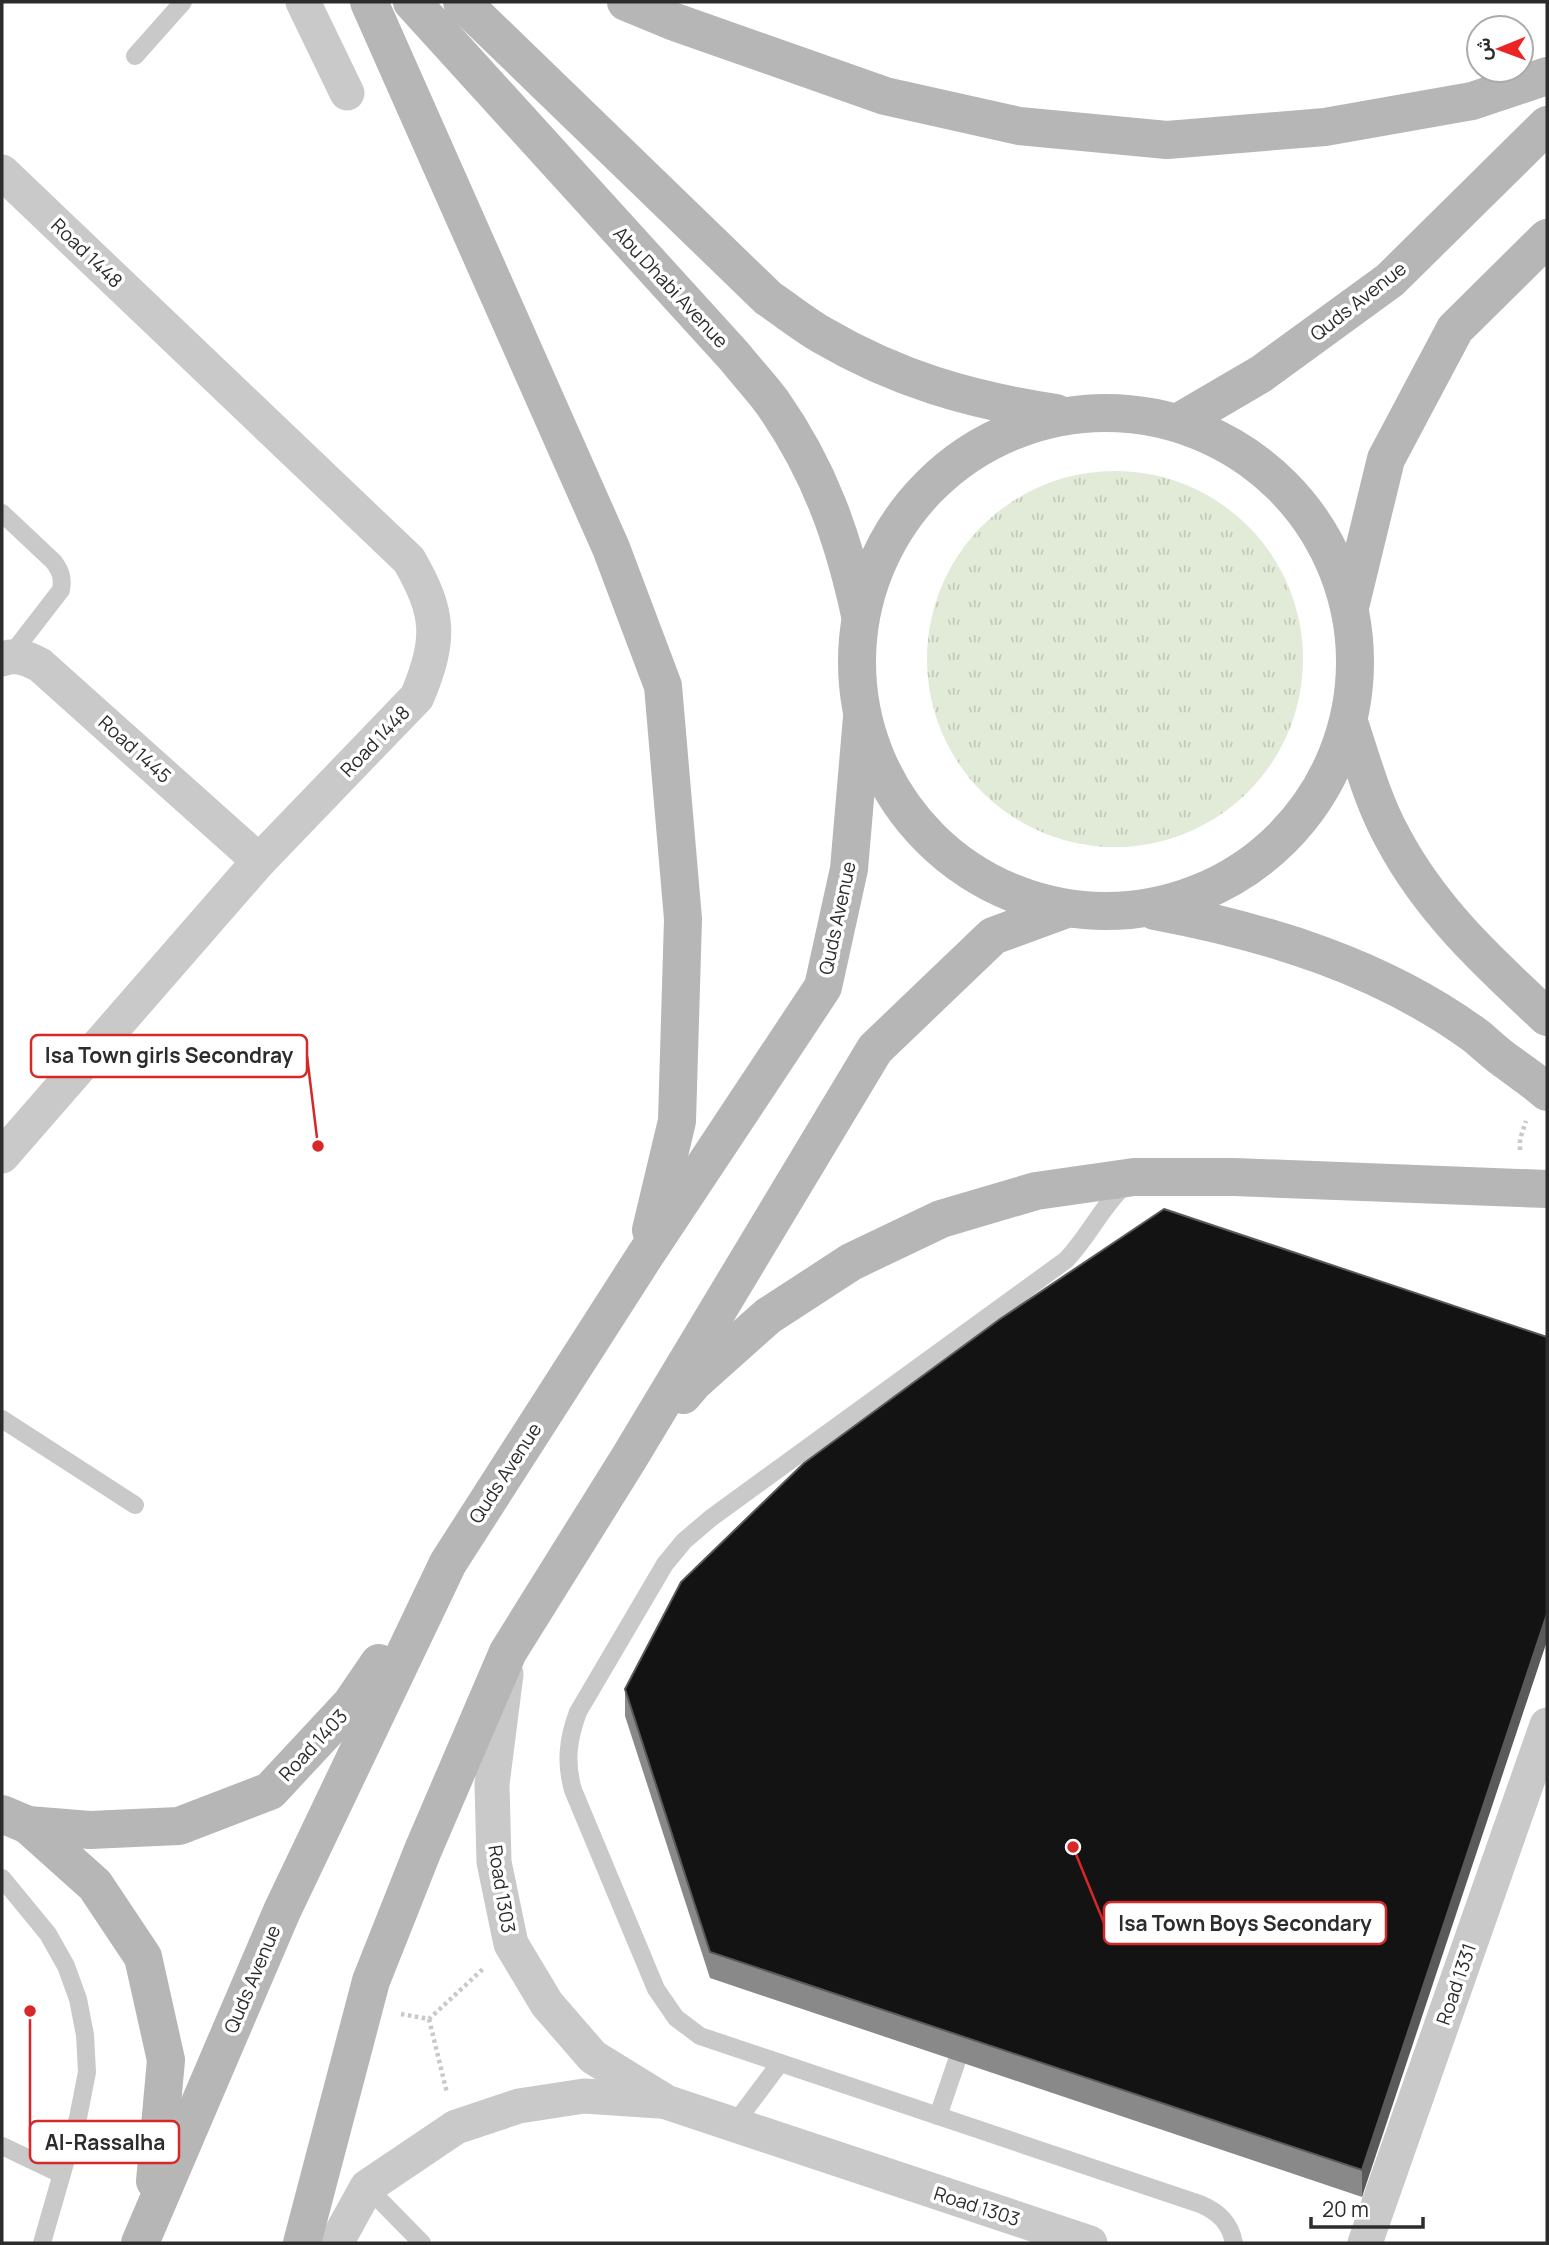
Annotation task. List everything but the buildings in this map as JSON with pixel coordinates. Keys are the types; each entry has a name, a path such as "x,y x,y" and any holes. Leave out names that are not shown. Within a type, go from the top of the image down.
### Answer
{"main road":[{"path":"369,2 611,548 663,685 683,919 677,1121 646,1254"},
{"name":"Abu Dhabi Avenue","path":"412,2 725,346 771,401 803,450 828,503 848,558 860,615"},
{"path":"462,2 768,298 820,334 877,364 937,387 999,404 1062,414 1121,411 1179,422 1239,449 1289,491 1327,545 1350,607 1356,664 1349,722 1329,776 1297,825 1255,864 1205,893 1149,910 1106,913 1064,909 1007,893 957,863 914,822 882,773 862,717 856,667 860,615 886,544 930,484 991,439 1062,414"},
{"path":"626,2 885,96 1019,125 1167,140 1325,127 1472,102 1547,76"},
{"name":"Quds Avenue","path":"1179,422 1261,374 1390,280 1547,125"},
{"path":"1350,607 1386,459 1436,364 1455,329 1547,238"},
{"name":"Quds Avenue","path":"146,2230 282,1911 448,1563 646,1254 822,987 849,869 862,717"},
{"path":"1349,722 1372,791 1392,838 1425,890 1464,938 1547,1017"},
{"path":"302,2243 371,1981 423,1850 509,1652 875,1049 993,936 1064,909"},
{"path":"1149,910 1229,926 1286,942 1352,967 1415,998 1475,1035 1543,1088"},
{"path":"629,1458 694,1382 768,1316 851,1262 941,1219 1037,1191 1134,1177 1234,1177 1533,1189"},
{"name":"Road 1403","path":"15,1819 90,1830 179,1826 270,1791 351,1704 448,1563"},
{"name":"Road 1403","path":"15,1819 95,1885 143,1957 166,2060 146,2230"}],"street":[{"path":"303,2 347,93"},
{"name":"Road 1448","path":"2,1156 259,861 416,697 431,663 435,627 427,591 409,560 3,175"},
{"name":"Road 1445","path":"6,657 26,658 40,665 259,861"},
{"name":"Road 1303","path":"509,1652 492,1784 494,1862 511,1944 547,2004 593,2057 666,2102 1090,2243"},
{"name":"Road 1331","path":"1365,2243 1474,1905 1539,1777 1547,1725"},
{"name":"Road 1303","path":"336,2243 367,2187 456,2127 519,2106 584,2096 666,2102"}],"lane":[{"path":"135,56 183,2"},
{"path":"2,513 54,562 60,570 62,580 61,590 6,657"},
{"path":"1134,1177 1106,1205 1083,1241 1066,1260 733,1502 684,1541 665,1564 578,1712 570,1732 568,1772 573,1790 656,1989 677,2018 700,2036 1209,2208 1226,2221 1234,2243"},
{"path":"2,1419 135,1505"},
{"path":"2,1878 48,1934 66,1966 78,1999 85,2035 87,2072 78,2118 42,2243"},
{"path":"938,2116 969,2036"},
{"path":"733,2126 780,2063"},
{"path":"2,2146 61,2174"},
{"path":"367,2187 422,2243"}],"path":[{"path":"1533,1189 1520,1139 1543,1088"},
{"path":"429,2019 511,1944"},
{"path":"364,2008 429,2019"},
{"path":"429,2019 456,2127"}],"green space":[{"path":"1115,471 1152,475 1187,485 1219,503 1248,526 1271,555 1289,587 1299,622 1303,659 1299,696 1289,731 1271,763 1248,792 1219,815 1187,833 1152,843 1115,847 1078,843 1043,833 1011,815 982,792 959,763 941,731 931,696 927,659 931,622 941,587 959,555 982,526 1011,503 1043,485 1078,475"}],"place":[{"name":"Isa Town girls Secondray","path":"318,1146"},
{"name":"Isa Town Boys Secondary","path":"1073,1847"},
{"name":"Al-Rassalha","path":"30,2011"}]}
